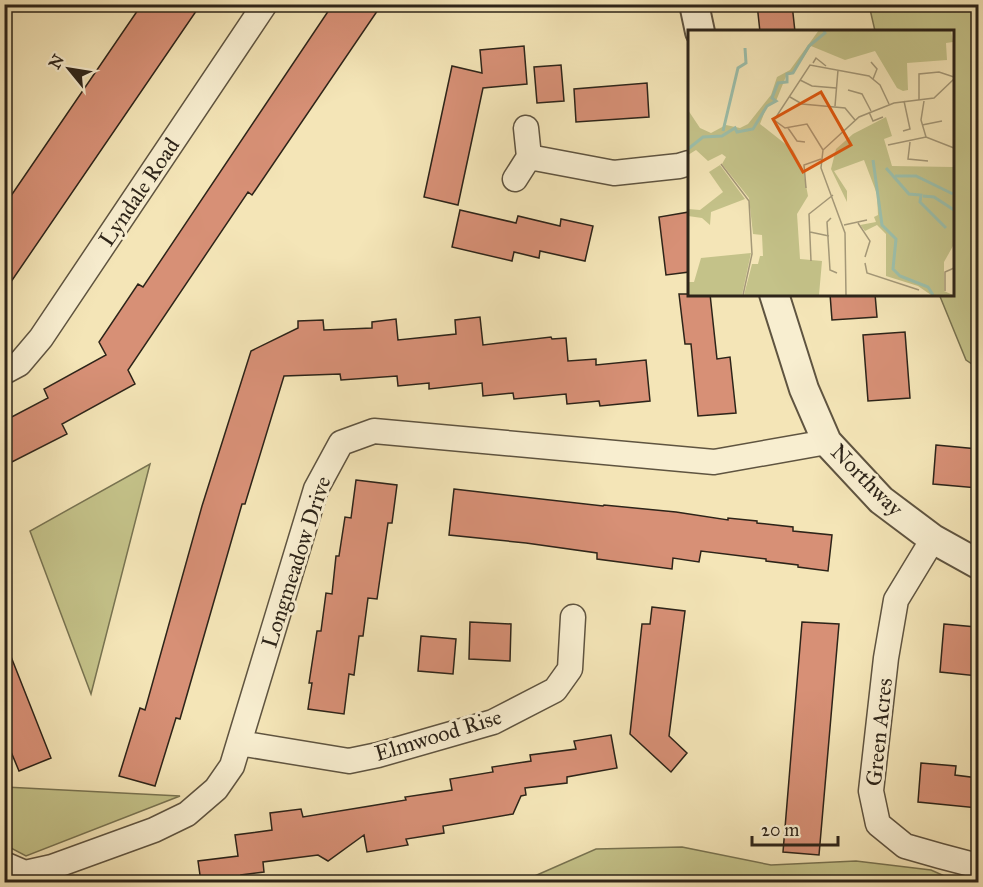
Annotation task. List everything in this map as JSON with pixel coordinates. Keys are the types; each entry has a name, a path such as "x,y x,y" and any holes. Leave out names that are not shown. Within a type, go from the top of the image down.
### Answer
{"street":[{"name":"Lyndale Road","path":"4,372 19,364 41,338 265,4"},
{"path":"694,4 700,30"},
{"path":"514,179 529,157 526,128"},
{"path":"529,157 614,173 688,163"},
{"name":"Northway","path":"775,296 804,389 827,442 881,500 933,539 978,564"},
{"name":"Longmeadow Drive","path":"4,864 25,873 52,867 154,830 187,814 216,789 232,766 316,489 341,443 374,431 714,462 827,442"},
{"name":"Green Acres","path":"933,539 896,600 886,658 871,791 878,824 905,846 978,866"},
{"name":"Elmwood Rise","path":"239,743 349,761 493,722 555,690 570,669 573,617"}],"shaded area":[{"path":"869,5 978,5 978,368 966,360 940,296 953,296 953,30 875,30"},
{"path":"150,464 91,694 30,531"},
{"path":"5,787 180,796 26,856 7,846 5,842"},
{"path":"682,847 771,865 856,861 931,870 958,882 521,882 596,849"}],"building":[{"path":"142,4 201,4 4,292 4,206"},
{"path":"333,4 382,4 252,195 248,192 128,370 135,384 62,424 67,434 4,466 4,421 48,398 44,389 106,355 99,342 138,284 143,287"},
{"path":"757,4 792,4 795,30 760,30"},
{"path":"524,46 527,84 483,88 458,205 424,197 452,66 482,73 480,50"},
{"path":"561,65 564,101 537,103 534,67"},
{"path":"647,83 649,117 576,122 574,89"},
{"path":"460,210 516,223 518,216 560,226 561,219 593,226 585,261 540,251 539,258 514,252 512,261 452,247"},
{"path":"688,212 688,272 666,275 659,217"},
{"path":"679,294 710,296 717,359 730,357 736,413 698,416 691,344 685,344"},
{"path":"830,296 875,296 877,317 832,320"},
{"path":"480,317 483,345 551,337 552,339 566,338 568,361 596,359 596,365 646,360 650,401 600,406 599,401 567,404 566,394 514,399 513,393 483,396 482,383 429,389 429,383 398,386 397,376 341,380 340,374 284,376 245,504 242,504 180,719 176,718 155,786 119,776 140,708 145,710 202,506 251,351 298,328 298,321 323,320 324,330 372,328 372,322 396,319 398,340 456,334 455,320"},
{"path":"905,332 910,398 868,401 863,335"},
{"path":"936,445 978,449 978,488 933,484"},
{"path":"356,480 397,485 392,523 388,523 377,599 368,598 363,636 359,636 354,675 349,674 344,714 308,709 312,683 309,683 317,631 321,631 326,593 332,594 336,556 339,556 345,517 351,518"},
{"path":"454,489 676,512 728,520 728,518 757,521 757,523 793,527 793,531 832,535 828,571 766,561 766,559 701,551 699,562 673,558 672,569 597,559 597,553 449,535"},
{"path":"652,607 685,611 669,736 687,753 671,772 630,734 642,624 650,624"},
{"path":"470,622 511,624 510,661 469,659"},
{"path":"802,622 839,624 819,855 783,852"},
{"path":"944,624 976,627 978,676 940,672"},
{"path":"421,636 456,639 453,674 418,671"},
{"path":"4,644 6,644 51,758 19,771 4,735"},
{"path":"611,735 617,768 567,777 567,783 525,788 526,795 521,796 513,814 443,826 444,833 406,839 408,845 367,852 364,835 328,861 318,855 263,862 264,872 241,875 242,882 201,882 198,861 238,856 235,835 272,830 270,813 301,809 303,817 452,790 450,779 493,772 492,767 531,761 530,755 576,749 574,741"},
{"path":"921,763 956,766 955,775 978,778 978,808 918,802"}]}
